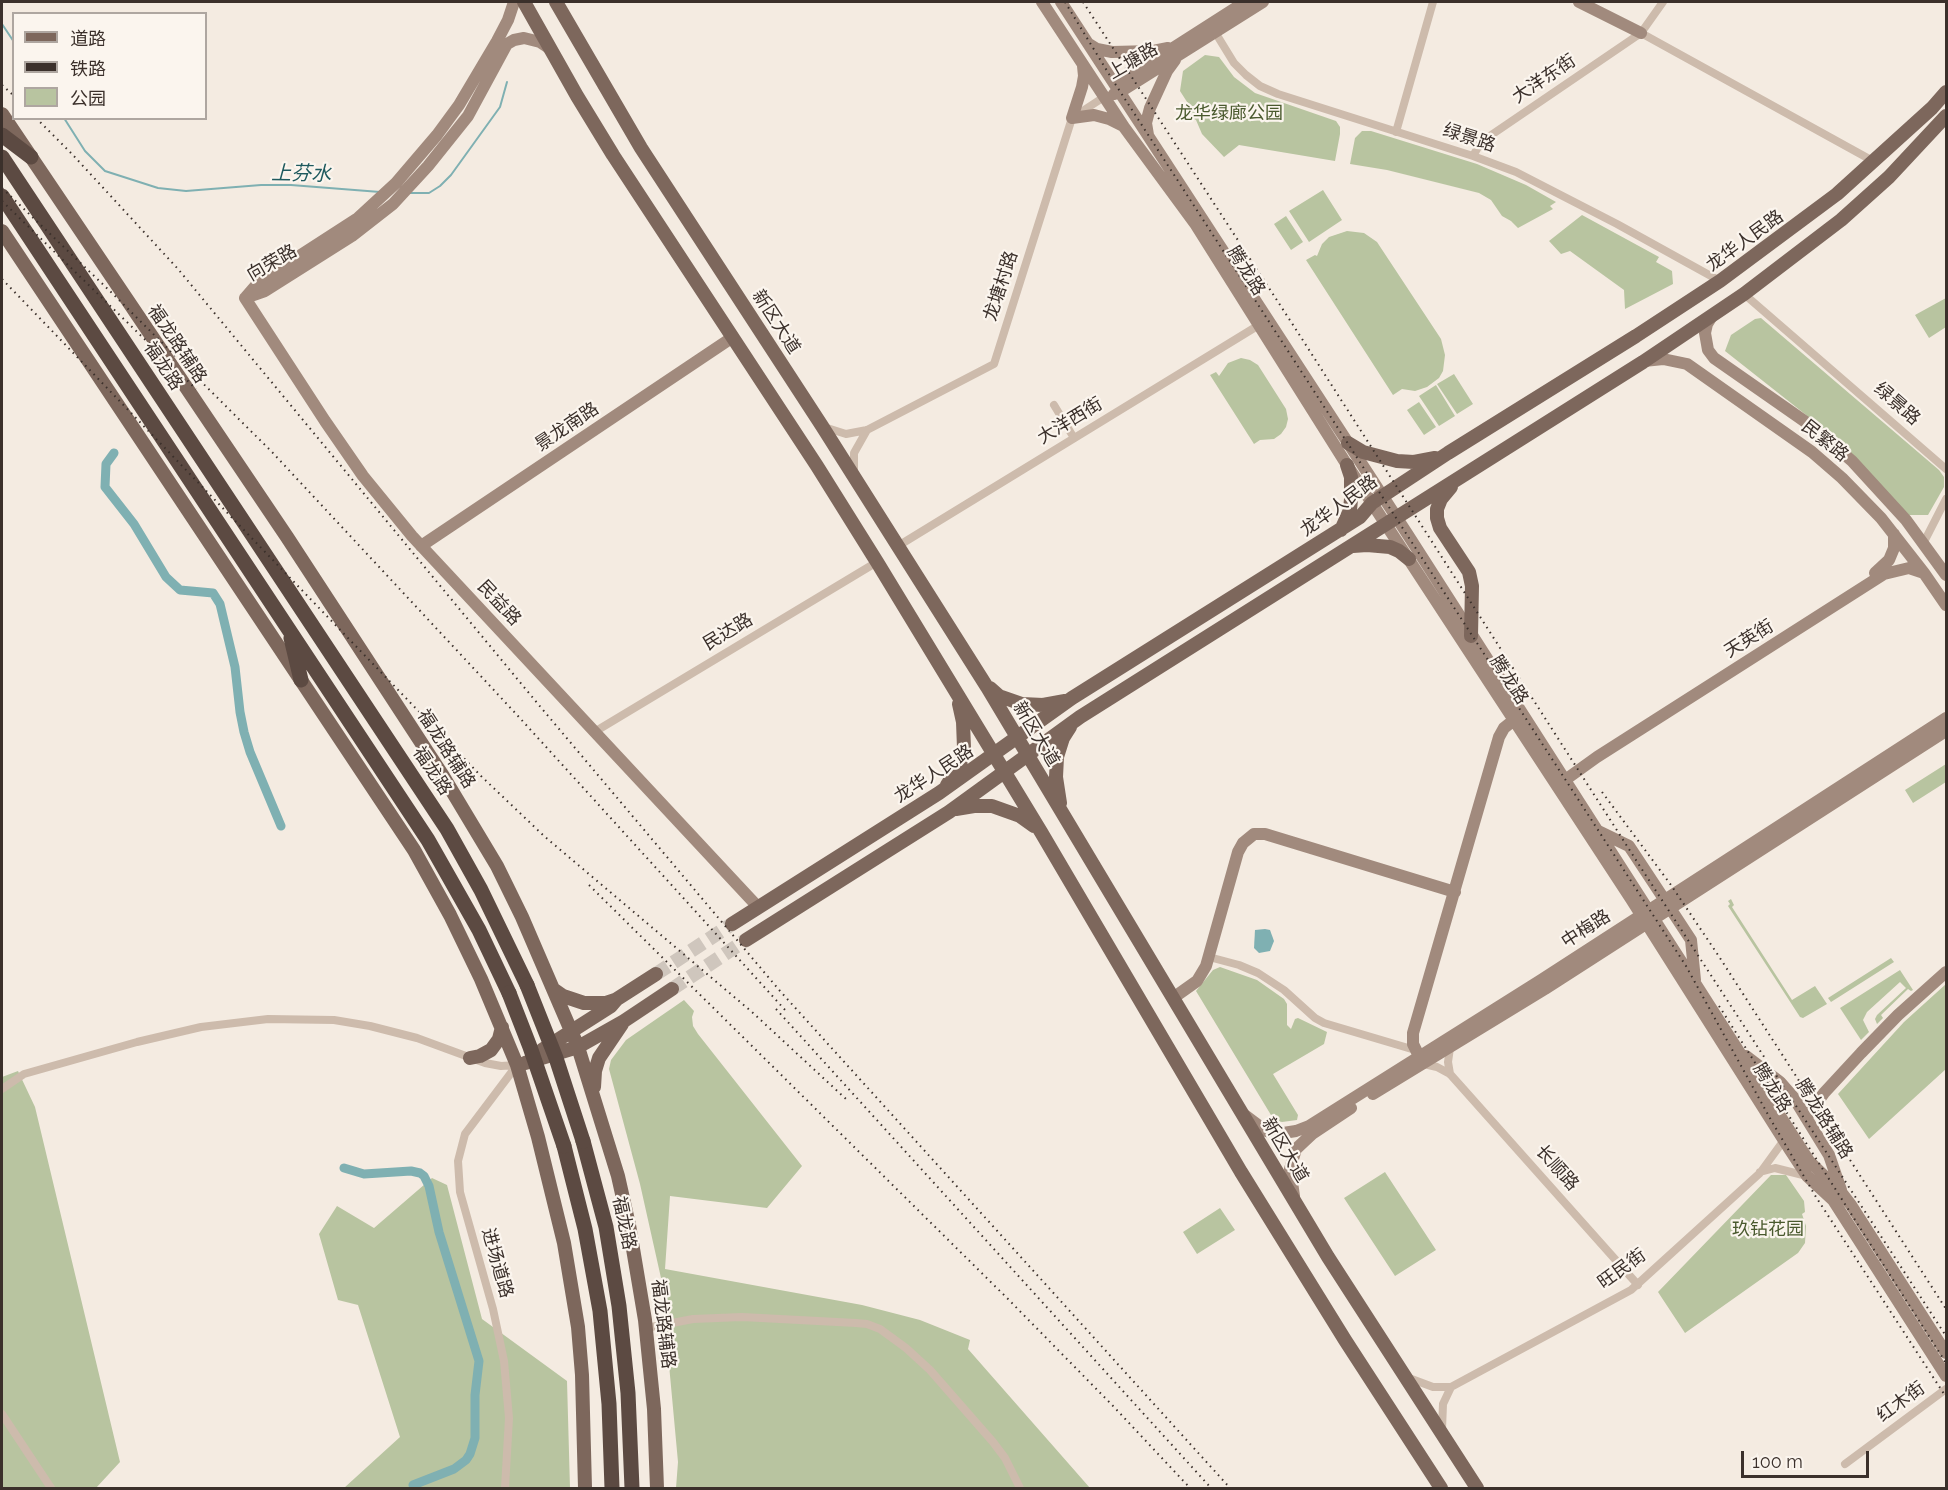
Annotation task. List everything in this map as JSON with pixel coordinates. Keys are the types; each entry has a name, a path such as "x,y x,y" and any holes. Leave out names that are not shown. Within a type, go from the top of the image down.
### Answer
{"highway":[{"path":"2,135 31,157"},
{"name":"福龙路","path":"2,158 447,829 481,890 527,986 556,1058 583,1141 606,1227 619,1306 628,1393 632,1488"},
{"path":"2,196 446,868 509,993 534,1057 564,1146 585,1229 600,1311 609,1404 612,1488"},
{"path":"290,629 301,680"}],"main road":[{"name":"向荣路","path":"245,298 259,282 374,205 414,163 459,105 504,27 514,2"},
{"path":"524,2 613,155 877,562 1041,832 1240,1171 1441,1488"},
{"name":"腾龙路","path":"1042,2 1124,127 1196,225 1347,465 1377,500 1471,636 1564,780 1784,1140 1808,1176 1833,1200 1947,1376"},
{"name":"腾龙路","path":"1060,2 1348,443 1377,500"},
{"name":"上塘路","path":"1104,97 1180,49 1245,2"},
{"name":"上塘路","path":"1180,49 1215,32 1263,2"},
{"path":"1579,2 1641,33"},
{"name":"新区大道","path":"558,4 630,129 822,426 984,683 1344,1282 1477,1488"},
{"name":"向荣路","path":"245,298 265,291 368,225 393,204 428,166 468,116 507,44 524,38 540,42 549,48"},
{"path":"1088,44 1096,49 1112,52 1180,49"},
{"path":"1148,136 1146,123 1150,108 1180,49"},
{"path":"1083,64 1082,87 1072,118 1094,115 1108,118 1124,127"},
{"name":"龙华人民路","path":"732,924 939,793 1072,698 1341,530 1360,517 1377,500 1448,453 1720,281 1837,194 1947,92"},
{"name":"福龙路辅路","path":"2,114 292,545 443,776 510,892 578,1047 607,1138 629,1225 652,1327 657,1488"},
{"name":"龙华人民路","path":"746,939 949,812 1080,717 1643,362 1744,294 1850,213 1889,177 1947,116"},
{"path":"2,231 414,850 469,953 517,1065 551,1188 572,1284 582,1375 585,1488"},
{"name":"民益路","path":"245,298 325,421 357,466 421,546 758,907"},
{"name":"民繁路","path":"1713,315 1707,324 1705,333 1708,350 1714,358 1784,406 1831,442 1884,493 1924,542 1947,575"},
{"name":"景龙南路","path":"421,546 733,337"},
{"name":"民繁路","path":"1643,362 1656,359 1688,364 1812,452 1856,492 1894,534 1947,605"},
{"path":"1348,443 1363,452 1397,461 1421,462 1448,453"},
{"path":"1341,530 1352,499 1351,477 1347,465"},
{"path":"1467,472 1443,495 1437,514 1440,528 1469,572 1472,586 1471,636"},
{"name":"腾龙路","path":"1391,520 1409,560 1514,720 1597,836"},
{"name":"天英街","path":"1597,757 1634,723 1881,569 1892,555 1894,534"},
{"path":"1348,548 1367,545 1390,547 1409,560"},
{"name":"天英街","path":"1564,780 1884,574 1909,568 1924,573"},
{"path":"984,683 999,696 1022,704 1053,704 1072,698"},
{"path":"939,793 956,773 963,748 963,722 955,691"},
{"path":"1064,817 1056,777 1057,755 1068,730 1080,717"},
{"name":"中梅路","path":"1667,904 1947,718"},
{"path":"1419,1057 1413,1044 1413,1033 1499,737 1504,728 1514,720"},
{"name":"中梅路","path":"1241,1112 1266,1131 1277,1134 1309,1126 1947,731"},
{"path":"949,812 966,807 992,806 1020,816 1041,832"},
{"path":"1173,998 1197,981 1206,966 1238,852 1243,843 1254,834 1265,834 1455,892"},
{"path":"1597,836 1629,846 1691,940 1695,981"},
{"name":"腾龙路","path":"1648,916 1695,981 1809,1161 1841,1192 1947,1353"},
{"name":"中梅路","path":"1296,1203 1292,1191 1290,1169 1293,1156 1312,1134 1368,1097 1419,1057 1450,1048 1648,916"},
{"path":"1806,1118 1824,1093 1861,1053 1898,1015 1947,972"},
{"path":"553,989 563,996 584,1003 606,1003 617,999 656,974"},
{"path":"517,1065 578,1047 624,1021 672,989"},
{"path":"517,1065 572,1032 611,1006 617,999"},
{"path":"594,1098 595,1071 599,1058 624,1021"},
{"path":"470,1058 491,1050 499,1039 502,1027"},
{"name":"腾龙路辅路","path":"1738,1050 1788,1089 1829,1155 1841,1192"}],"street":[{"path":"1396,132 1433,2"},
{"path":"1663,2 1641,33 1873,161"},
{"name":"绿景路","path":"1215,32 1234,63 1260,86 1278,94 1473,156 1537,182 1720,281"},
{"name":"大洋东街","path":"1473,156 1481,142 1641,33"},
{"path":"1072,118 1104,97"},
{"name":"龙塘村路","path":"822,426 831,431 846,434 867,430 994,364 1072,118"},
{"name":"绿景路","path":"1744,294 1947,469"},
{"name":"大洋西街","path":"898,546 1259,325"},
{"path":"1054,405 1074,438"},
{"path":"858,484 853,459 856,447 867,430"},
{"path":"1924,542 1947,499"},
{"name":"民达路","path":"596,731 877,562"},
{"path":"1209,957 1258,973 1284,990 1315,1018 1324,1023 1419,1057 1450,1074"},
{"path":"2,1089 24,1074 137,1042 201,1027 268,1019 334,1020 370,1026 417,1038 494,1065 517,1065"},
{"path":"1450,1048 1448,1062 1450,1074"},
{"name":"进场道路","path":"505,1488 508,1418 504,1361 493,1309 460,1192 458,1161 465,1134 517,1065"},
{"name":"长顺路","path":"1450,1074 1638,1285"},
{"name":"旺民街","path":"1451,1386 1638,1285 1760,1173 1784,1140"},
{"path":"1760,1173 1775,1168 1808,1176"},
{"path":"652,1327 693,1319 742,1317 856,1323 880,1329 930,1370 999,1450 1020,1488"},
{"path":"1406,1376 1433,1387 1451,1386"},
{"path":"1442,1434 1441,1413 1445,1397 1451,1386"},
{"name":"红木街","path":"1845,1464 1947,1389"},
{"path":"2,1414 51,1488"}],"green space":[{"name":"龙华绿廊公园","path":"1205,55 1219,57 1234,77 1255,93 1336,121 1340,127 1340,134 1335,161 1239,145 1224,157 1202,134 1196,120 1182,110 1189,105 1180,91 1183,71"},
{"path":"1362,131 1371,131 1477,164 1526,185 1556,202 1550,206 1553,209 1518,228 1502,216 1491,200 1479,193 1387,170 1350,164 1355,138"},
{"path":"1323,190 1342,220 1309,242 1289,211"},
{"path":"1582,215 1659,257 1656,262 1672,271 1673,284 1625,309 1624,290 1570,251 1561,254 1549,241"},
{"path":"1286,216 1303,242 1291,250 1274,224"},
{"path":"1347,231 1364,233 1377,242 1441,339 1445,355 1443,371 1439,378 1427,387 1415,391 1402,389 1393,395 1306,260 1317,256 1322,244 1329,237"},
{"path":"1946,298 1946,327 1929,338 1915,315"},
{"path":"1761,318 1939,470 1944,477 1944,487 1928,515 1909,515 1834,437 1725,351 1731,335 1755,319"},
{"path":"1241,358 1258,365 1286,409 1288,419 1286,427 1274,439 1260,440 1254,444 1210,375 1216,372 1219,376 1228,363"},
{"path":"1454,374 1473,404 1457,414 1437,384"},
{"path":"1436,385 1455,416 1439,426 1419,396"},
{"path":"1419,402 1436,427 1424,435 1407,410"},
{"path":"1946,764 1946,782 1913,803 1905,790"},
{"path":"1731,899 1734,905 1732,907 1792,1000 1815,986 1827,1004 1803,1018 1800,1017 1728,906 1730,904 1728,901"},
{"path":"1891,958 1894,962 1831,1002 1828,998"},
{"path":"1220,967 1257,980 1284,999 1287,1004 1287,1025 1291,1029 1295,1019 1298,1018 1327,1032 1324,1044 1273,1074 1298,1115 1297,1120 1282,1122 1274,1120 1196,991 1213,970"},
{"path":"1900,970 1913,990 1908,989 1881,1015 1883,1018 1877,1024 1875,1019 1877,1015 1906,988 1900,982 1867,1012 1863,1020 1869,1032 1861,1040 1840,1008"},
{"path":"1946,984 1946,1069 1869,1139 1838,1094 1904,1022"},
{"path":"684,1000 694,1011 693,1026 698,1034 802,1166 767,1208 670,1196 665,1269 862,1305 920,1320 970,1340 968,1349 1090,1488 676,1488 678,1462 661,1278 640,1184 609,1069 611,1060 626,1040"},
{"path":"18,1071 35,1107 120,1462 96,1488 2,1488 2,1077"},
{"path":"1385,1172 1436,1250 1395,1276 1344,1198"},
{"name":"玖钻花园","path":"1771,1175 1786,1175 1804,1201 1805,1212 1802,1214 1806,1226 1805,1243 1798,1253 1685,1333 1658,1292"},
{"path":"432,1178 447,1185 482,1319 567,1381 570,1488 344,1488 400,1437 358,1305 338,1300 319,1234 337,1206 374,1228"},
{"path":"1220,1208 1235,1230 1197,1254 1183,1232"}],"water":[{"path":"1255,930 1270,930 1274,941 1270,951 1259,953 1254,948"}],"waterway":[{"name":"上芬水","path":"2,24 12,39"},
{"name":"上芬水","path":"409,193 429,193 451,175 500,107 507,82"},
{"name":"上芬水","path":"65,120 85,151 105,171 158,188 186,191 291,185 380,192"},
{"path":"114,453 106,464 105,487 134,524 166,577 180,590 213,593 220,604 235,667 244,732 281,826"},
{"path":"344,1168 364,1174 411,1171 424,1176 429,1186 439,1232 479,1361 475,1395 475,1438 470,1454 454,1469 413,1485"}],"tunnel":[{"path":"656,974 732,924"},
{"path":"672,989 746,940"}],"railway":[{"path":"1065,2 1112,79 1686,966 1816,1197 1946,1397"},
{"path":"1083,2 1643,871 1946,1336"},
{"path":"2,85 12,94"},
{"path":"38,120 178,269 538,704 780,991 1230,1488"},
{"path":"2,188 113,294 272,452 518,716 786,1011"},
{"path":"2,201 196,389"},
{"path":"2,279 481,776 544,836 752,1012 846,1099"},
{"path":"1602,792 1671,885 1718,955 1946,1309"},
{"path":"589,885 1008,1299 1190,1488"},
{"path":"1719,1006 1946,1363"},
{"path":"776,1009 1211,1488"}]}
